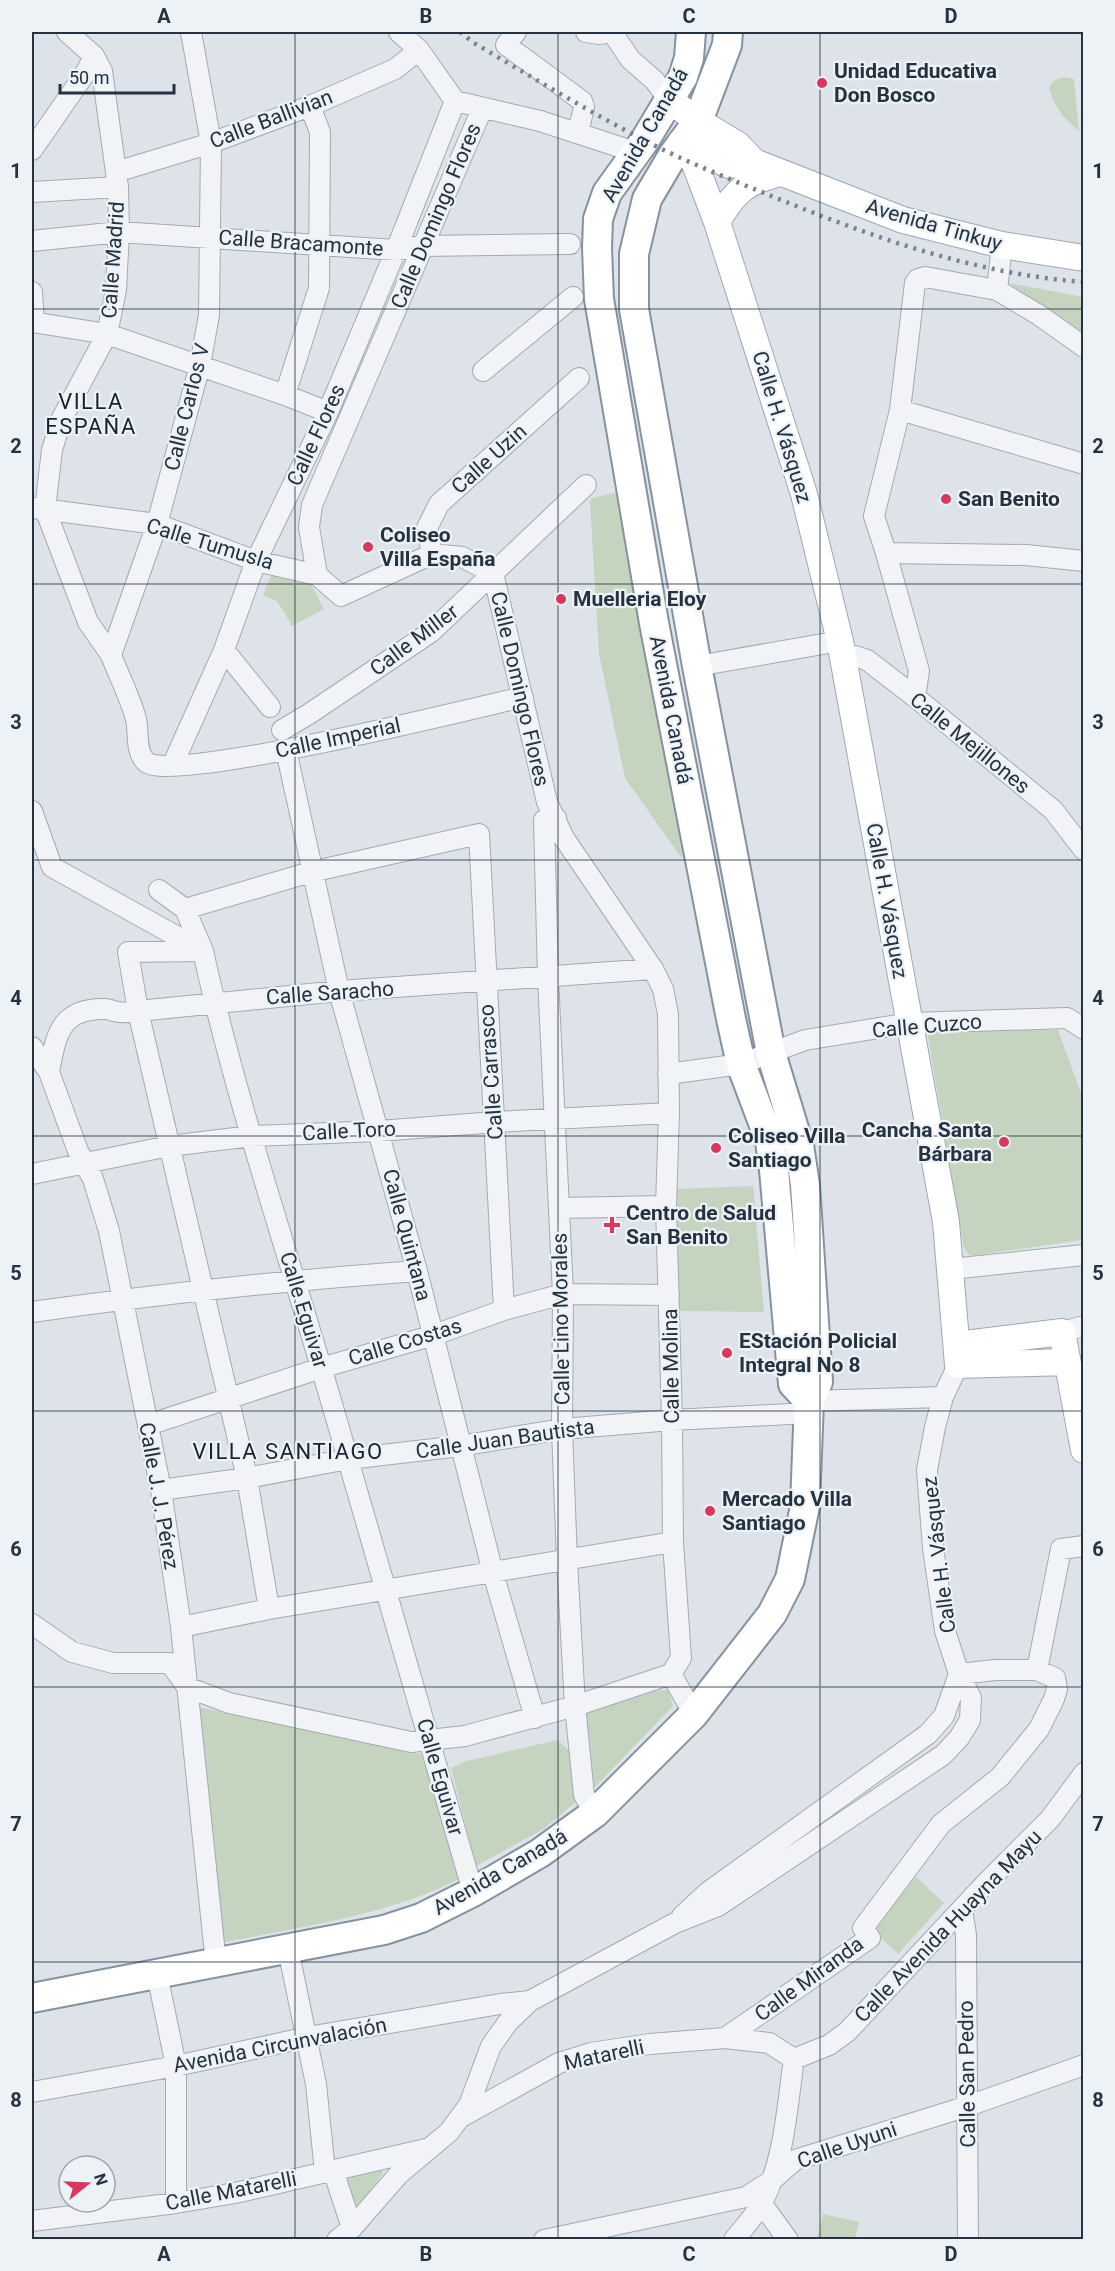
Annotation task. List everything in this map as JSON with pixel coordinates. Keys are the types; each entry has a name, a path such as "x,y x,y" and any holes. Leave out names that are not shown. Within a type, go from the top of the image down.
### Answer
{"highway":[{"name":"Avenida Canadá","path":"691,32 689,58 683,77 607,193 598,219 599,299 654,623 741,1064 770,1141 793,1384 809,1407"},
{"name":"Avenida Canadá","path":"32,1998 384,1930 421,1918 473,1892 540,1853 595,1813 694,1714 771,1614 790,1579 805,1506 809,1452 809,1407 818,1382 805,1185 799,1145 771,1053 697,666 634,309 634,254 647,199 690,132 727,45 728,32"},
{"path":"613,184 647,199"}],"main road":[{"name":"Avenida Tinkuy","path":"668,99 690,132"},
{"name":"Avenida Tinkuy","path":"651,127 690,132 738,145 754,162 903,220 1002,246 1083,258"},
{"name":"Calle H. Vásquez","path":"690,132 695,164 717,222 804,494 841,650 946,1222 958,1355"},
{"path":"717,222 726,207 746,185 757,179 780,173"},
{"path":"958,1355 1072,1329 1067,1362 1083,1450"},
{"path":"958,1355 1067,1362"}],"street":[{"name":"Calle Madrid","path":"67,32 93,56 102,70 117,180 119,232 116,290 107,334 61,420 38,509 88,622 111,655"},
{"name":"Calle Carlos V","path":"111,655 157,524 200,365 209,315 211,143 191,32"},
{"path":"399,32 419,50 455,101 540,121 635,152"},
{"path":"516,32 506,45 582,101 584,107 578,133"},
{"path":"586,32 599,34 612,32 630,58 654,81 668,99"},
{"name":"Calle Ballivian","path":"32,192 117,180 310,106 395,69 419,50"},
{"path":"34,141 86,72 93,56"},
{"name":"Calle Flores","path":"172,766 224,650 256,561 328,412 455,101"},
{"path":"285,395 319,288 320,132 310,106"},
{"name":"Calle Domingo Flores","path":"317,575 309,527 312,505 482,109"},
{"name":"Calle Bracamonte","path":"32,241 119,232 211,236 396,250 423,246 570,244"},
{"path":"997,290 1002,246"},
{"path":"915,697 919,671 874,516 900,410 915,283 918,279 925,277 997,290 1039,315 1083,347"},
{"path":"32,292 33,322 107,334 328,412"},
{"path":"483,371 573,297"},
{"name":"Calle Uzin","path":"432,554 427,528 439,504 579,378"},
{"path":"900,410 1083,466"},
{"name":"Calle Miller","path":"282,730 431,632 586,485"},
{"name":"Calle Tumusla","path":"38,509 157,524 256,561 317,575"},
{"path":"886,553 1026,555 1083,561"},
{"path":"317,575 341,596 432,554"},
{"name":"Calle Domingo Flores","path":"432,554 462,557 493,573 550,819 652,969 663,989 668,1014 668,1074"},
{"path":"224,650 255,685 270,707"},
{"name":"Calle Mejillones","path":"697,666 841,650 867,660 1053,810 1083,850"},
{"name":"Calle Imperial","path":"111,655 136,720 139,748 145,761 152,766 223,762 523,697"},
{"name":"Calle Quintana","path":"286,750 339,991 417,1271 460,1446 535,1718"},
{"path":"32,811 52,867 203,951"},
{"name":"Calle Lino Morales","path":"550,819 548,978 563,1294 562,1429 567,1561 575,1706 584,1795 595,1813"},
{"name":"Calle Carrasco","path":"311,872 479,834 504,1310"},
{"path":"159,890 185,909 311,872"},
{"name":"Calle Eguivar","path":"185,909 203,951 214,1002 252,1136 387,1590 473,1892"},
{"path":"203,951 128,952 138,1011 247,1478 269,1610"},
{"name":"Calle Saracho","path":"50,1071 58,1030 71,1017 87,1010 138,1011 339,991 652,969"},
{"name":"Calle Cuzco","path":"771,1053 805,1040 910,1023 1067,1018 1083,1029"},
{"name":"Calle J. J. Pérez","path":"32,1047 50,1071 70,1132 93,1179 109,1231 161,1490 181,1627 216,1964"},
{"path":"668,1074 741,1064 771,1053"},
{"name":"Calle Molina","path":"668,1074 666,1206 676,1666"},
{"name":"Calle Toro","path":"32,1174 169,1146 252,1136 379,1131 669,1113"},
{"path":"559,1208 666,1206"},
{"path":"951,1269 1083,1255"},
{"path":"32,1312 121,1299 205,1292 295,1280 417,1271"},
{"name":"Calle Costas","path":"147,1425 321,1368 434,1335 504,1310 563,1294 669,1295"},
{"name":"Calle H. Vásquez","path":"958,1355 943,1397 927,1470 933,1548 945,1631 959,1674"},
{"name":"Calle Juan Bautista","path":"161,1490 247,1478 348,1459 460,1446 562,1429 943,1397"},
{"path":"181,1627 673,1542"},
{"path":"344,2234 399,2174 449,2132 469,2105 491,2046 508,2022 530,2001 675,1923 708,1892 928,1734 944,1716 959,1674 995,1670 1038,1670 1061,1549 1083,1546"},
{"path":"32,1624 72,1652 113,1663 170,1663 187,1687 229,1703 411,1742 465,1736 535,1718 575,1706 676,1666 694,1714"},
{"name":"Calle Miranda","path":"725,2038 870,1938 863,1928 941,1824 1000,1777 1039,1729 1050,1710 1057,1689 1055,1678 1038,1670"},
{"name":"Calle Avenida Huayna Mayu","path":"794,2059 829,2045 847,2032 962,1908 1050,1819 1083,1773"},
{"name":"Calle San Pedro","path":"962,1908 966,1935 968,2240"},
{"path":"288,1949 308,2037 329,2171 344,2234"},
{"path":"157,1974 177,2066 176,2204"},
{"name":"Avenida Circunvalación","path":"32,2092 177,2066 308,2037 500,2004 530,2001"},
{"name":"Matarelli","path":"459,2118 559,2063 591,2053 650,2044 725,2038 769,2043 794,2059"},
{"path":"734,2240 762,2204 771,2181 785,2132 794,2059"},
{"name":"Calle Uyuni","path":"544,2240 746,2197 771,2181 795,2160 968,2106 1083,2065"},
{"name":"Calle Matarelli","path":"32,2221 176,2204 268,2187 429,2149"},
{"path":"762,2204 788,2240"}],"green space":[{"path":"1062,77 1074,79 1079,131 1060,112 1049,88 1053,81"},
{"path":"1009,283 1083,297 1083,339 1039,308"},
{"path":"614,493 621,494 687,856 681,857 625,778 599,654 590,502 592,498"},
{"path":"273,570 310,582 324,609 292,626 277,601 263,595"},
{"path":"1058,1030 1083,1099 1083,1240 970,1256 964,1248 927,1031"},
{"path":"753,1186 764,1312 678,1311 676,1189"},
{"path":"668,1690 673,1706 594,1788 586,1713 655,1691"},
{"path":"198,1707 424,1755 461,1878 404,1902 374,1911 222,1943"},
{"path":"557,1740 570,1751 576,1802 542,1830 476,1866 451,1768 463,1762"},
{"path":"916,1877 944,1903 898,1954 870,1928"},
{"path":"381,2167 383,2173 359,2206 352,2207 341,2177"},
{"path":"823,2214 859,2222 855,2239 817,2239"}],"railway":[{"path":"460,32 474,43 537,80 644,140 706,169 807,210 845,225 962,262 1043,278 1084,282"}],"place":[{"name":"Unidad Educativa Don Bosco","path":"822,83"},
{"name":"San Benito","path":"946,499"},
{"name":"Coliseo Villa España","path":"368,547"},
{"name":"Muelleria Eloy","path":"561,599"},
{"name":"Cancha Santa Bárbara","path":"1004,1142"},
{"name":"Coliseo Villa Santiago","path":"716,1148"},
{"name":"Centro de Salud San Benito","path":"612,1225"},
{"name":"EStación Policial Integral No 8","path":"727,1353"},
{"name":"Mercado Villa Santiago","path":"710,1511"}],"district":[{"name":"VILLA ESPAÑA","path":"91,414"},
{"name":"VILLA SANTIAGO","path":"288,1451"}]}
